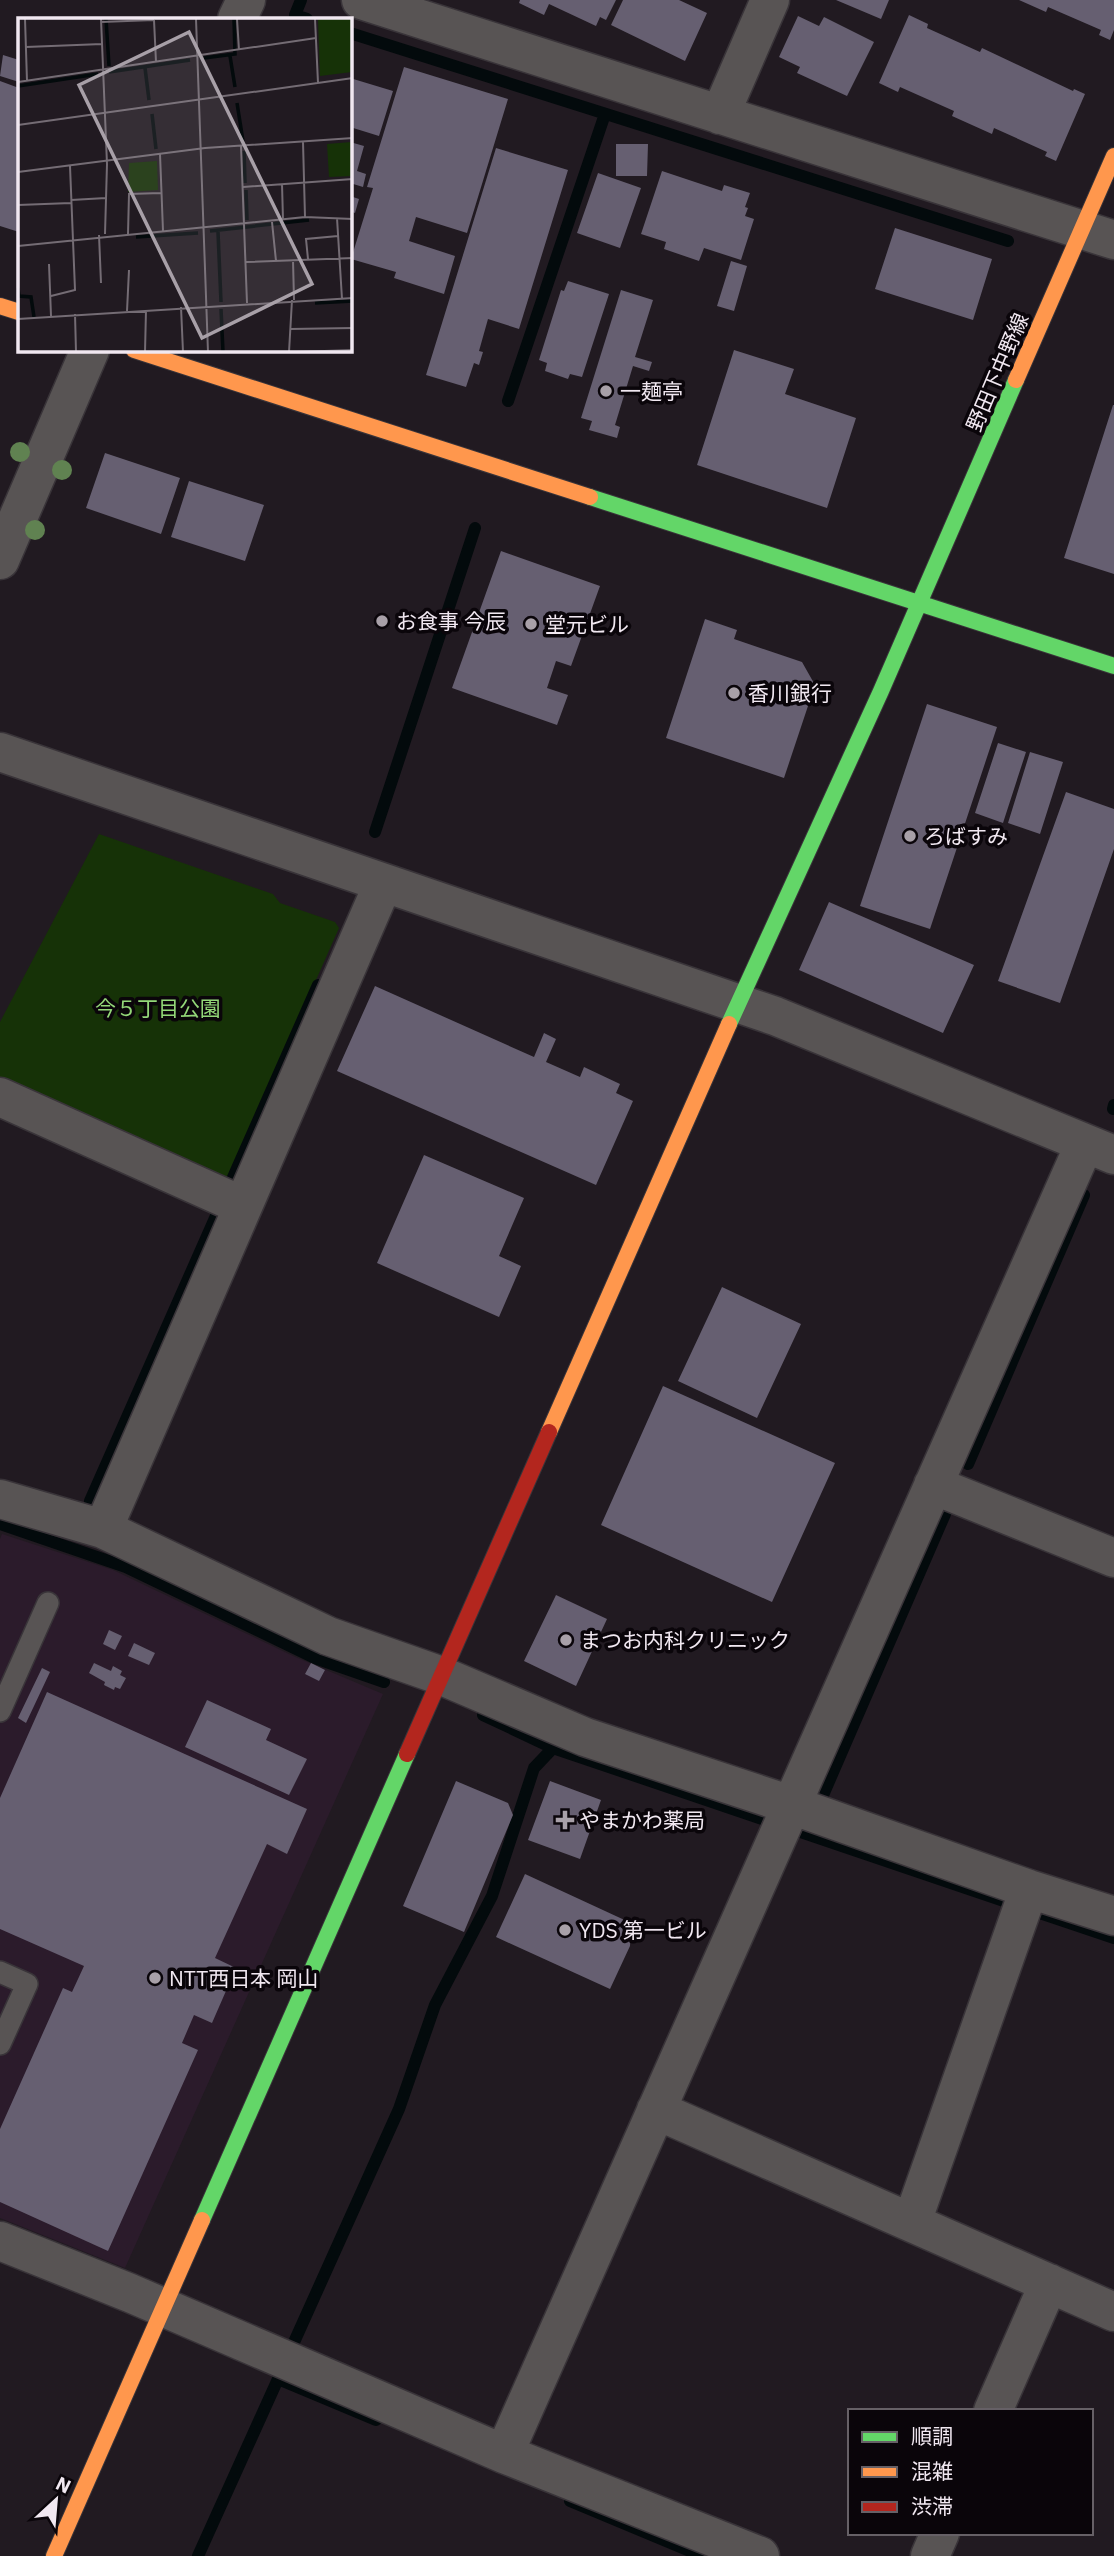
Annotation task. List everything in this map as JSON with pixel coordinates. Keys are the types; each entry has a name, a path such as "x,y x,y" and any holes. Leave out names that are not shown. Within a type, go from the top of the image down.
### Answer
{"street":[{"path":"237,18 246,0"},
{"path":"361,0 1098,235"},
{"path":"720,115 769,0"},
{"name":"野田下中野線","path":"54,2556 738,1003 918,604 1098,235 1114,156"},
{"path":"0,306 18,312"},
{"path":"0,560 89,352"},
{"path":"140,352 1114,666"},
{"path":"0,752 738,1003 1100,1149 933,1485 797,1816 656,2110 504,2454"},
{"path":"103,1529 231,1201 383,884"},
{"path":"0,1097 231,1201"},
{"path":"933,1485 1114,1558"},
{"path":"0,1499 103,1529 328,1636 443,1676 585,1737 1025,1902 1114,1916"},
{"path":"912,2222 1025,1902"},
{"path":"656,2110 1114,2312"},
{"path":"0,2241 504,2454 760,2556"},
{"path":"994,2409 1049,2283"},
{"path":"930,2556 939,2535"}],"lane":[{"path":"0,1711 48,1604"},
{"path":"0,1972 27,1984 0,2044"}],"shaded area":[{"path":"2,1534 113,1570 293,1656 383,1694 125,2268 0,2218"}],"green space":[{"name":"今５丁目公園","path":"99,834 273,894 280,903 335,922 339,928 229,1177 219,1180 0,1084 0,1022"}],"building":[{"path":"520,0 616,0 606,20 600,17 596,26 549,4 544,15 519,3"},
{"path":"623,0 679,0 707,13 685,61 611,25"},
{"path":"836,0 889,0 881,19"},
{"path":"1019,0 1114,0 1114,30 1110,40 1099,35 1101,30 1048,7 1046,12"},
{"path":"909,15 928,24 927,28 980,52 982,48 1073,91 1074,89 1085,94 1056,161 1045,156 1047,152 994,128 992,134 952,116 954,111 900,87 898,92 879,83"},
{"path":"798,16 819,26 824,17 874,42 847,96 797,73 800,67 779,57"},
{"path":"3,55 18,60 18,82 0,76"},
{"path":"404,67 508,99 467,233 416,217 409,241 455,256 444,294 394,278 396,272 352,259 373,188 367,187"},
{"path":"352,79 393,91 379,136 352,128"},
{"path":"0,81 18,88 18,232 0,226"},
{"path":"352,143 364,146 357,171 366,174 363,187 352,184"},
{"path":"616,144 648,144 647,176 616,176"},
{"path":"496,148 568,170 519,329 488,319 479,351 483,352 479,365 474,363 466,387 426,375"},
{"path":"662,171 722,191 724,185 750,193 745,216 754,219 741,260 704,248 699,261 664,249 666,242 641,234"},
{"path":"598,173 641,188 620,248 577,233"},
{"path":"352,197 359,199 355,213 352,212"},
{"path":"895,228 992,259 973,320 875,289"},
{"path":"731,261 747,266 734,311 717,306"},
{"path":"568,281 609,294 582,377 570,374 568,379 545,371 547,363 539,360 561,290 564,291"},
{"path":"621,290 653,300 635,357 652,362 649,371 633,366 615,425 620,427 617,438 589,430 592,421 581,418"},
{"path":"734,350 794,369 785,394 856,418 827,508 697,465"},
{"path":"1114,405 1114,574 1064,558"},
{"path":"105,453 180,478 161,534 86,508"},
{"path":"189,481 264,505 245,561 171,537"},
{"name":"堂元ビル","path":"501,551 600,586 571,666 556,661 547,688 568,695 557,725 452,688"},
{"path":"705,619 737,630 734,639 802,662 815,685 784,778 666,738"},
{"path":"927,704 997,727 930,929 860,906"},
{"path":"998,743 1026,752 1003,823 975,813"},
{"path":"1030,752 1063,762 1040,834 1008,823"},
{"path":"1066,792 1114,809 1114,849 1060,1003 998,981"},
{"path":"829,902 974,965 943,1033 799,970"},
{"path":"375,986 534,1057 544,1033 556,1039 546,1062 580,1077 584,1067 620,1084 616,1093 633,1101 596,1185 337,1071"},
{"path":"424,1155 524,1198 499,1256 521,1266 499,1317 377,1263"},
{"path":"722,1287 801,1324 757,1418 678,1381"},
{"path":"663,1386 835,1463 772,1602 601,1525"},
{"name":"まつお内科クリニック","path":"556,1595 607,1619 576,1686 524,1661"},
{"path":"109,1630 122,1636 115,1650 103,1644"},
{"path":"134,1643 155,1653 149,1665 128,1656"},
{"path":"94,1663 111,1671 113,1666 122,1671 120,1675 126,1678 120,1689 115,1687 114,1690 104,1685 105,1682 89,1673"},
{"path":"311,1663 325,1670 319,1681 305,1674"},
{"path":"42,1668 50,1672 26,1723 18,1718"},
{"name":"NTT西日本 岡山","path":"47,1692 307,1809 287,1854 267,1844 215,1958 236,1968 212,2023 194,2015 182,2043 198,2050 108,2251 0,2202 0,2129 63,1988 72,1992 84,1966 0,1929 0,1798"},
{"path":"207,1700 271,1729 266,1740 307,1759 289,1795 185,1747"},
{"path":"456,1781 508,1803 513,1815 464,1932 403,1906"},
{"name":"やまかわ薬局","path":"550,1781 601,1800 580,1859 528,1840"},
{"name":"YDS 第一ビル","path":"525,1874 631,1923 630,1946 610,1989 496,1937"}],"waterway":[{"path":"301,0 295,15 304,18"},
{"path":"352,34 1008,241"},
{"path":"508,401 605,114"},
{"path":"375,832 475,528"},
{"path":"90,1501 318,985"},
{"path":"1113,1109 1114,1105"},
{"path":"968,1464 1084,1195"},
{"path":"817,1809 945,1514"},
{"path":"0,1524 126,1567 315,1658 384,1682"},
{"path":"483,1715 553,1748 1004,1901"},
{"path":"295,2340 399,2109 435,2005 492,1896 534,1768 553,1748"},
{"path":"1025,1908 1114,1938"},
{"path":"198,2556 278,2379 376,2420"},
{"path":"570,2501 702,2556"}],"traffic: fast":[{"path":"729,1024 881,691 1016,380"},
{"path":"590,497 1114,666"},
{"path":"202,2220 407,1754"}],"traffic: slow":[{"path":"1016,380 1114,156"},
{"path":"0,306 18,312"},
{"path":"140,352 590,497"},
{"path":"549,1432 729,1024"},
{"path":"54,2556 202,2220"}],"traffic: jam":[{"path":"407,1754 549,1432"}],"place":[{"name":"一麺亭","path":"606,391"},
{"name":"お食事 今辰","path":"382,621"},
{"name":"堂元ビル","path":"531,624"},
{"name":"香川銀行","path":"734,693"},
{"name":"ろばすみ","path":"910,836"},
{"name":"まつお内科クリニック","path":"566,1640"},
{"name":"やまかわ薬局","path":"565,1820"},
{"name":"YDS 第一ビル","path":"565,1930"},
{"name":"NTT西日本 岡山","path":"155,1978"}]}
